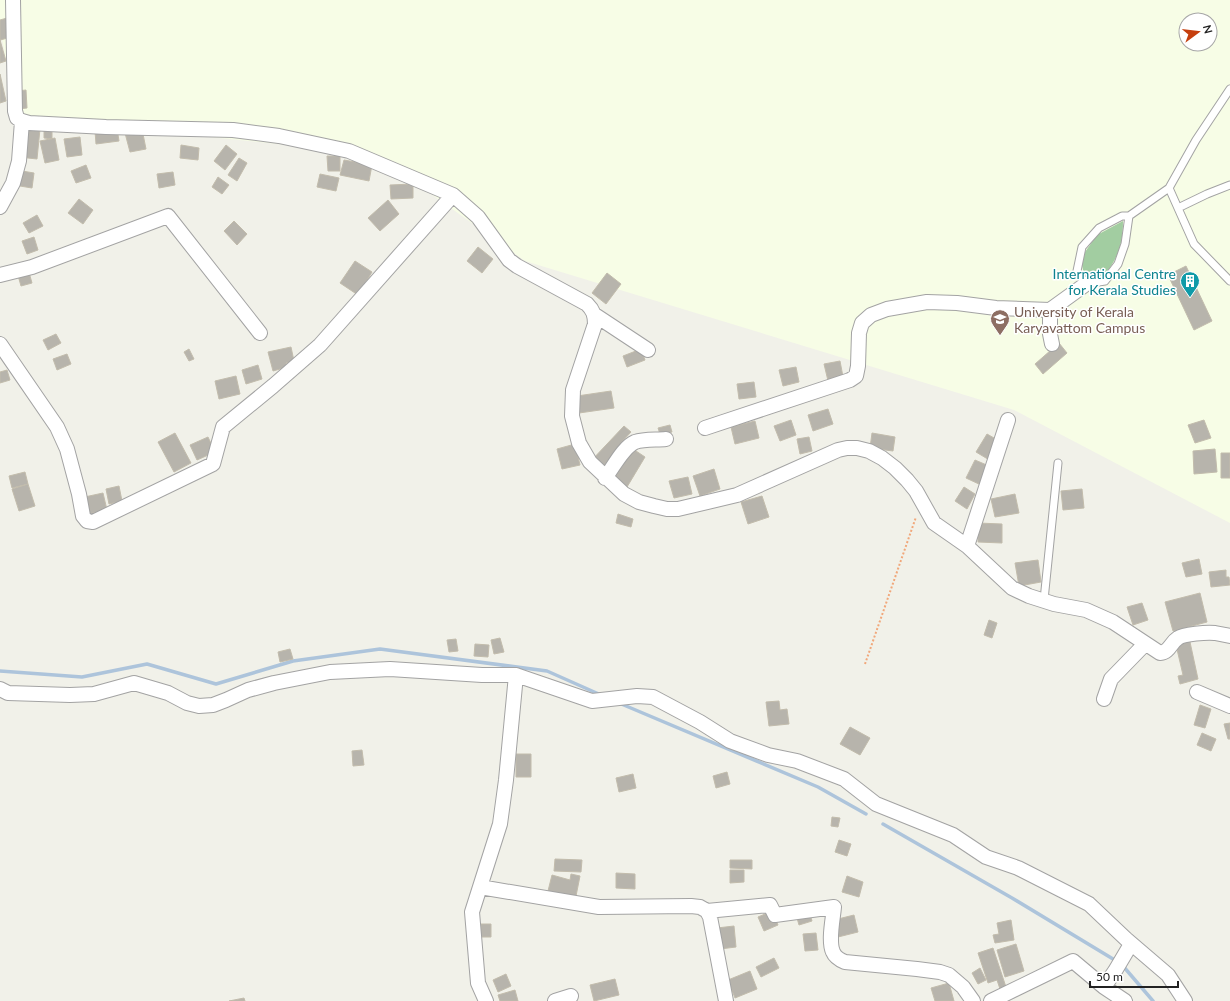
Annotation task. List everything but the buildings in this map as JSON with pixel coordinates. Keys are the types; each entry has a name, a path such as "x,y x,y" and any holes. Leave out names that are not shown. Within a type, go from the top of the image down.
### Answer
{"street":[{"path":"13,0 15,111 17,118 22,122 106,127 232,130 279,136 349,150 453,195 478,217 509,260 517,266 587,304 591,309 594,315 595,324 573,390 572,416 579,444 590,462 624,494 639,502 667,509 678,509 736,495 823,456 847,448 857,448 869,451 882,458 894,468 916,491 934,523 967,546 1012,588 1029,596 1086,610 1112,622 1160,653 1165,653 1176,639 1182,636 1214,633 1230,636"},
{"path":"0,207 13,183 19,161 22,122"},
{"path":"0,344 57,426 67,449 79,494 83,516 87,521 93,522 213,464 223,427 320,345 453,195"},
{"path":"0,275 32,267 168,216 260,333"},
{"path":"705,428 850,380 856,376 858,366 858,333 862,323 871,315 887,309 927,302 957,303 996,308 1050,310 1086,284"},
{"path":"1050,310 1050,334 1052,344"},
{"path":"594,315 648,350"},
{"path":"967,546 1008,420"},
{"path":"606,478 625,449 630,445 643,441 666,439"},
{"path":"1104,699 1111,679 1145,644"},
{"path":"0,689 8,693 70,695 94,694 134,683 168,693 186,703 199,706 213,705 248,690 274,683 330,672 390,669 516,675 592,700 653,697 700,722 730,741 768,755 797,761 844,779 876,804 952,835 986,857 1018,868 1089,904 1131,944 1168,975 1185,1001"},
{"path":"486,1001 478,983 472,912 500,824 506,780 516,675"},
{"path":"1197,692 1230,706"},
{"path":"480,887 599,907 691,906 700,907 707,910 770,905 775,915 834,907 831,942 833,953 838,959 845,962 940,972 949,976 963,987 973,1001"},
{"path":"707,910 710,917 726,1001"},
{"path":"1104,986 1116,971 1131,944"},
{"path":"992,1001 1073,961 1125,1001"},
{"path":"555,1001 571,996"}],"lane":[{"path":"1129,216 1125,244 1118,264 1106,281 1086,284 1077,271 1082,248 1100,228 1122,216 1129,216 1169,188 1196,140 1230,89"},
{"path":"1178,208 1206,194 1230,185"},
{"path":"1169,188 1194,244 1230,281"},
{"path":"1044,600 1058,463"}],"path":[{"path":"865,664 922,501"}],"shaded area":[{"name":"University of Kerala Karyavattom Campus","path":"0,0 1230,0 1230,523 1014,410 525,261 375,154 17,117 0,29"}],"green space":[{"path":"1123,221 1122,238 1115,259 1101,279 1089,281 1084,275 1082,265 1085,252 1097,235"}],"waterway":[{"path":"0,671 82,677 147,664 216,684 293,661 380,649 547,671 601,695"},
{"path":"619,703 818,787 866,814"},
{"path":"883,824 1012,898 1118,962"},
{"path":"1123,966 1153,1001"}],"place":[{"name":"International Centre for Kerala Studies","path":"1190,298"},
{"name":"University of Kerala Karyavattom Campus","path":"1000,336"}]}
